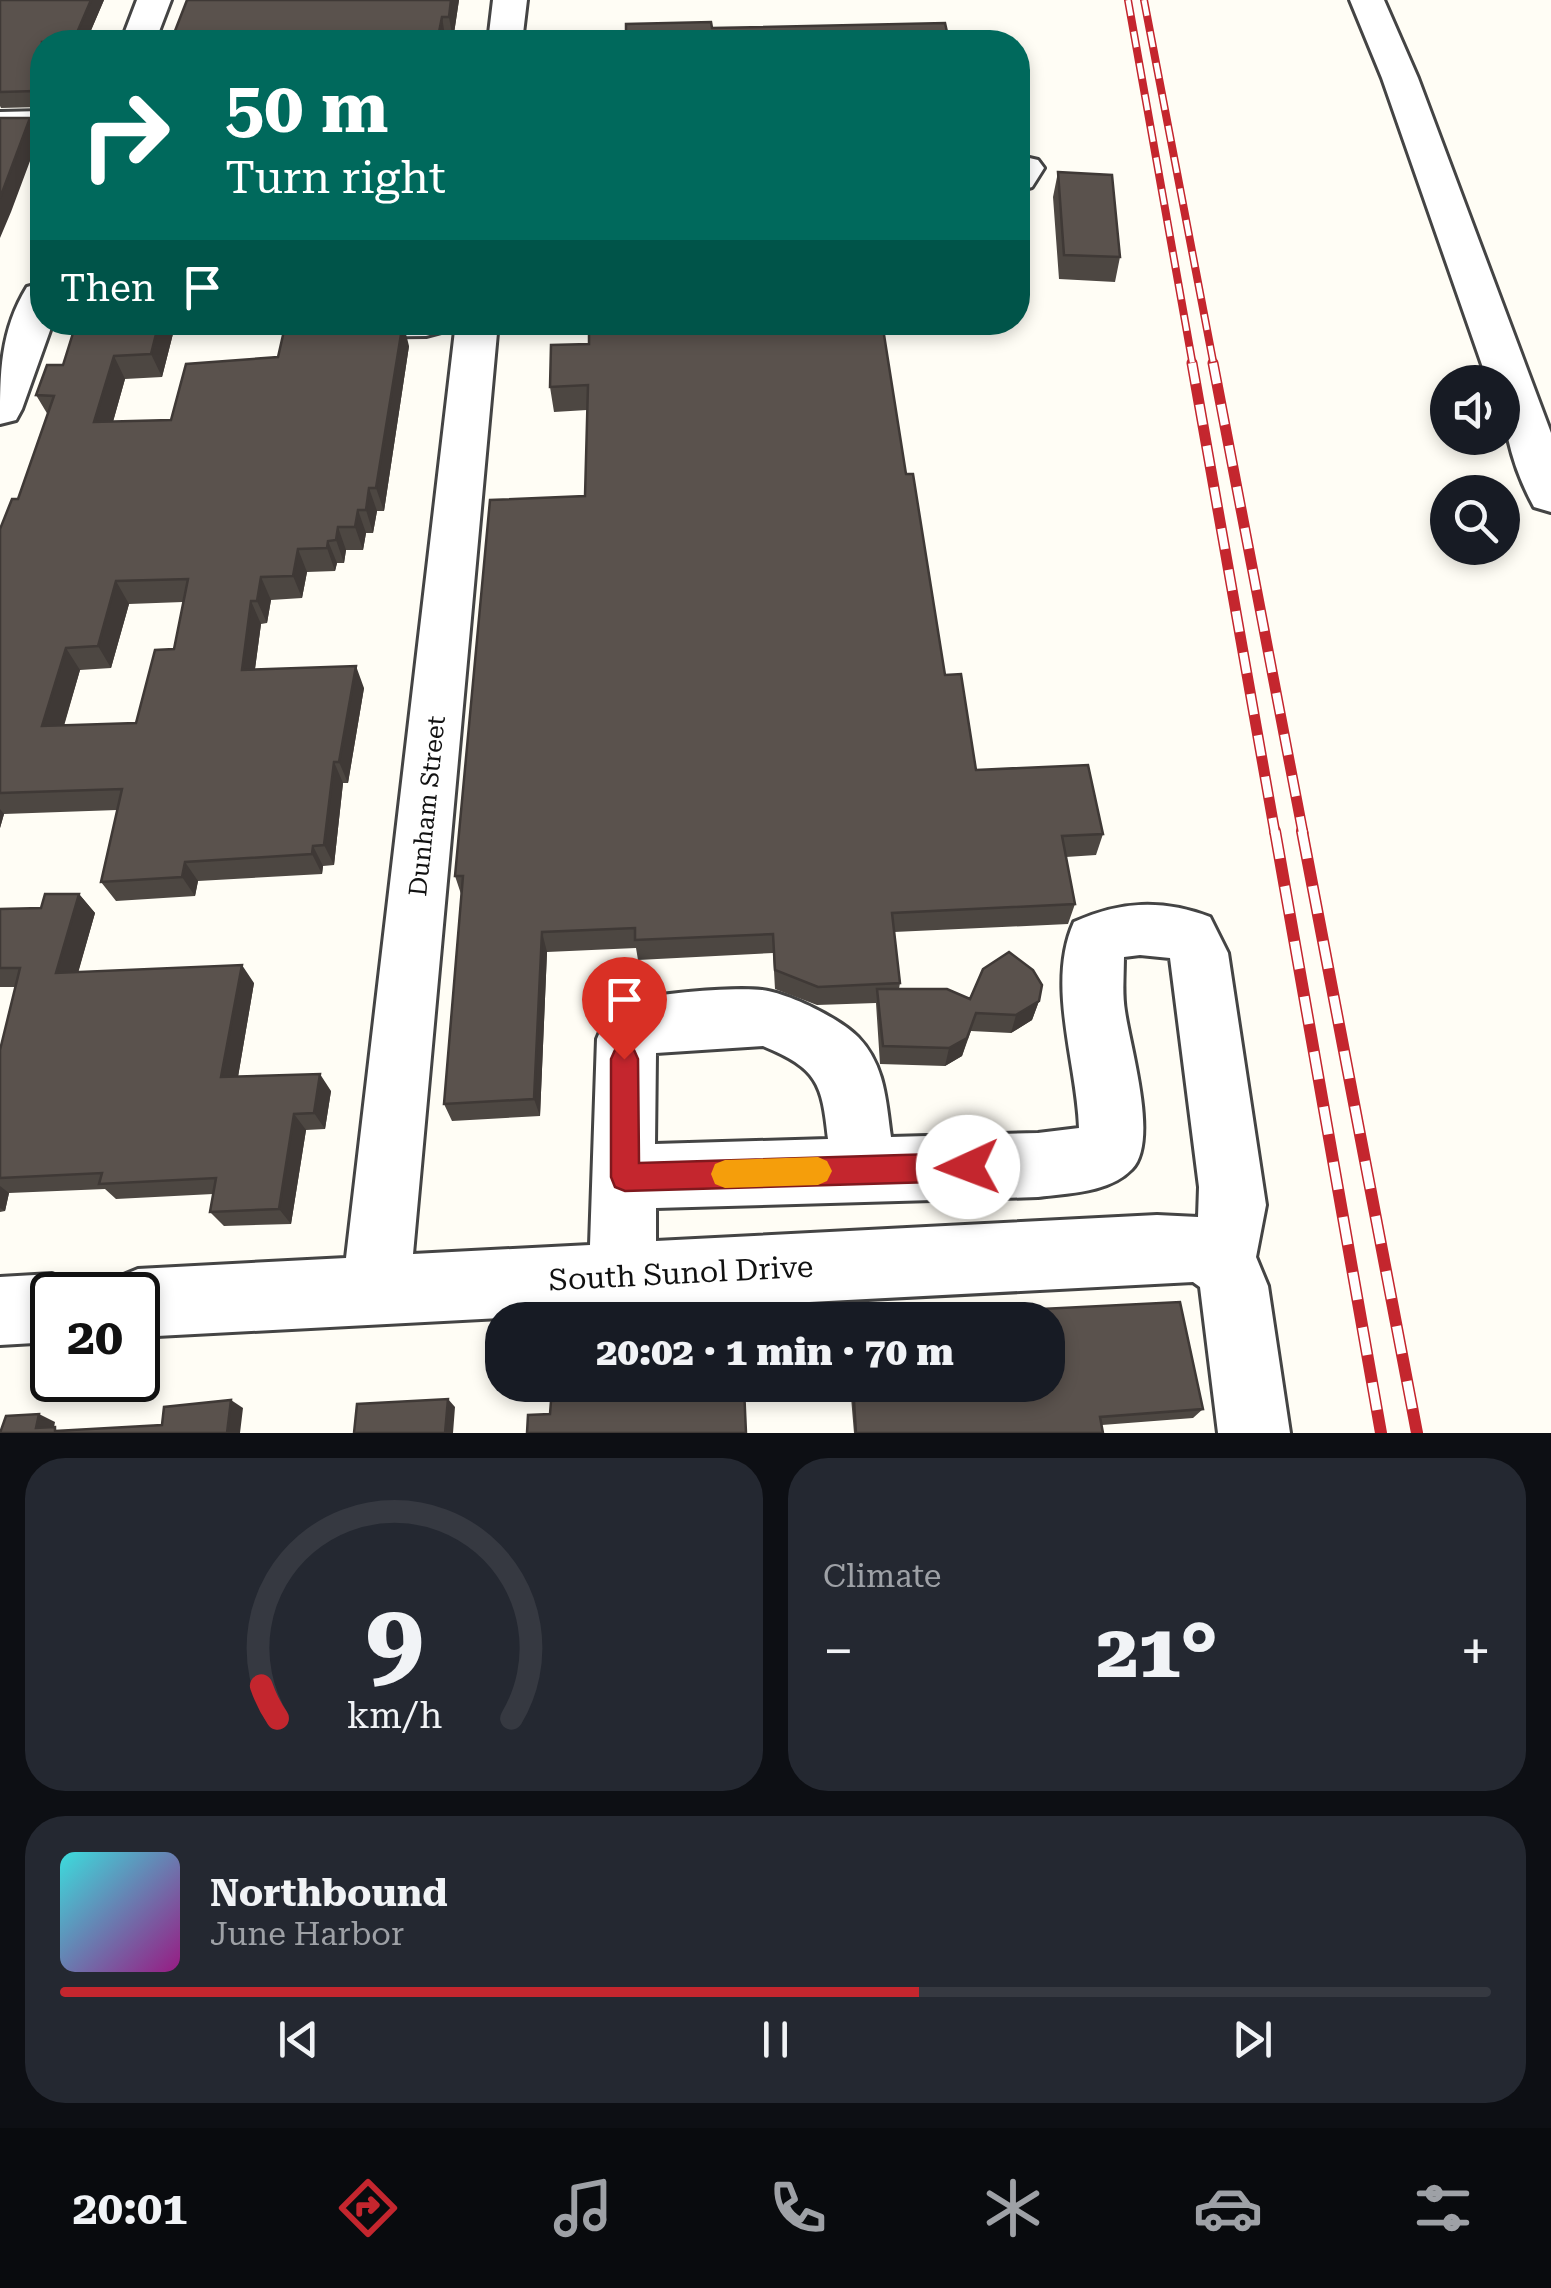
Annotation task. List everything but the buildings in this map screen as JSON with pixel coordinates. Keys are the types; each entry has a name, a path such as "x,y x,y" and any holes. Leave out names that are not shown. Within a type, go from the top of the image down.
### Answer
{"street":[{"path":"143,30 154,0"},
{"path":"507,30 510,0"},
{"path":"1367,0 1400,78 1551,494"},
{"path":"0,123 30,122"},
{"path":"0,410 30,329"},
{"name":"Dunham Street","path":"376,1289 476,335"},
{"path":"625,1177 1038,1164 1093,1158 1112,1145 1110,1105 1094,1006 1095,941 1114,930 1189,935 1199,953 1228,1141 1232,1205 1222,1259 1234,1286 1254,1433"},
{"path":"623,1276 627,1039 643,1025 764,1018 809,1036 836,1058 853,1082 864,1170"},
{"name":"South Sunol Drive","path":"160,1302 1157,1248 1193,1249 1222,1259"},
{"path":"0,1311 30,1309"}],"railway":[{"path":"1128,0 1193,366"},
{"path":"1144,0 1214,366"},
{"path":"1192,363 1275,833"},
{"path":"1213,363 1303,833"},
{"path":"1275,831 1381,1433"},
{"path":"1302,831 1417,1433"}],"slow traffic":[{"path":"725,1174 818,1171"}],"route":[{"path":"624,1059 625,1177 968,1167"}]}
